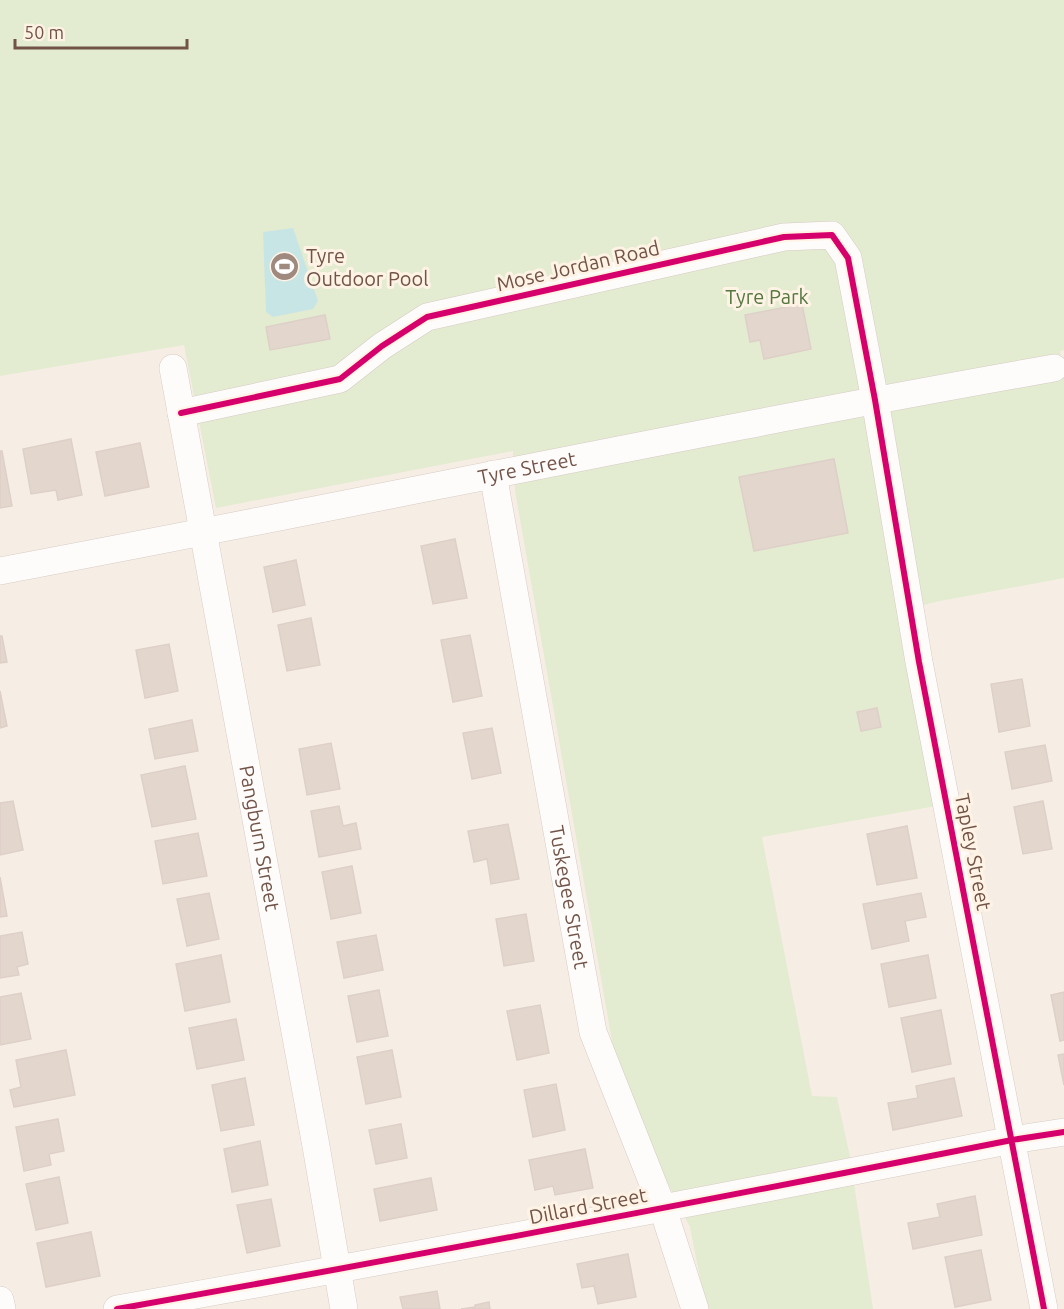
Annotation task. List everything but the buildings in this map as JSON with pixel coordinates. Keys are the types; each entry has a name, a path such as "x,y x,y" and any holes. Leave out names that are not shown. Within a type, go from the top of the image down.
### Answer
{"street":[{"name":"Mose Jordan Road","path":"181,413 340,379 382,346 427,317 784,237 832,234 848,258 875,400"},
{"name":"Pangburn Street","path":"172,368 344,1309"},
{"name":"Tyre Street","path":"0,571 875,400 1054,368"},
{"name":"Tapley Street","path":"875,400 920,662 1044,1309"},
{"name":"Tuskegee Street","path":"493,474 593,1032 663,1209 695,1309"},
{"name":"Dillard Street","path":"117,1309 337,1270 1012,1140 1064,1132"},
{"path":"0,1300 2,1309"}],"green space":[{"name":"Tyre Park","path":"0,0 1064,0 1064,350 1060,351 1064,373 1064,578 897,611 936,806 762,837 812,1096 837,1097 850,1157 873,1309 706,1309 690,1227 667,1182 614,1052 515,491 513,451 216,508 184,345 0,376"}],"water":[{"name":"Tyre Outdoor Pool","path":"293,228 318,301 313,309 273,317 266,312 263,232"}],"cycle path":[{"path":"181,413 340,379 382,346 427,317 784,237 832,235 848,258 875,400 919,662 1044,1309"},
{"path":"117,1309 341,1269 1012,1140 1064,1132"}],"place":[{"name":"Tyre Outdoor Pool","path":"285,267"}]}
